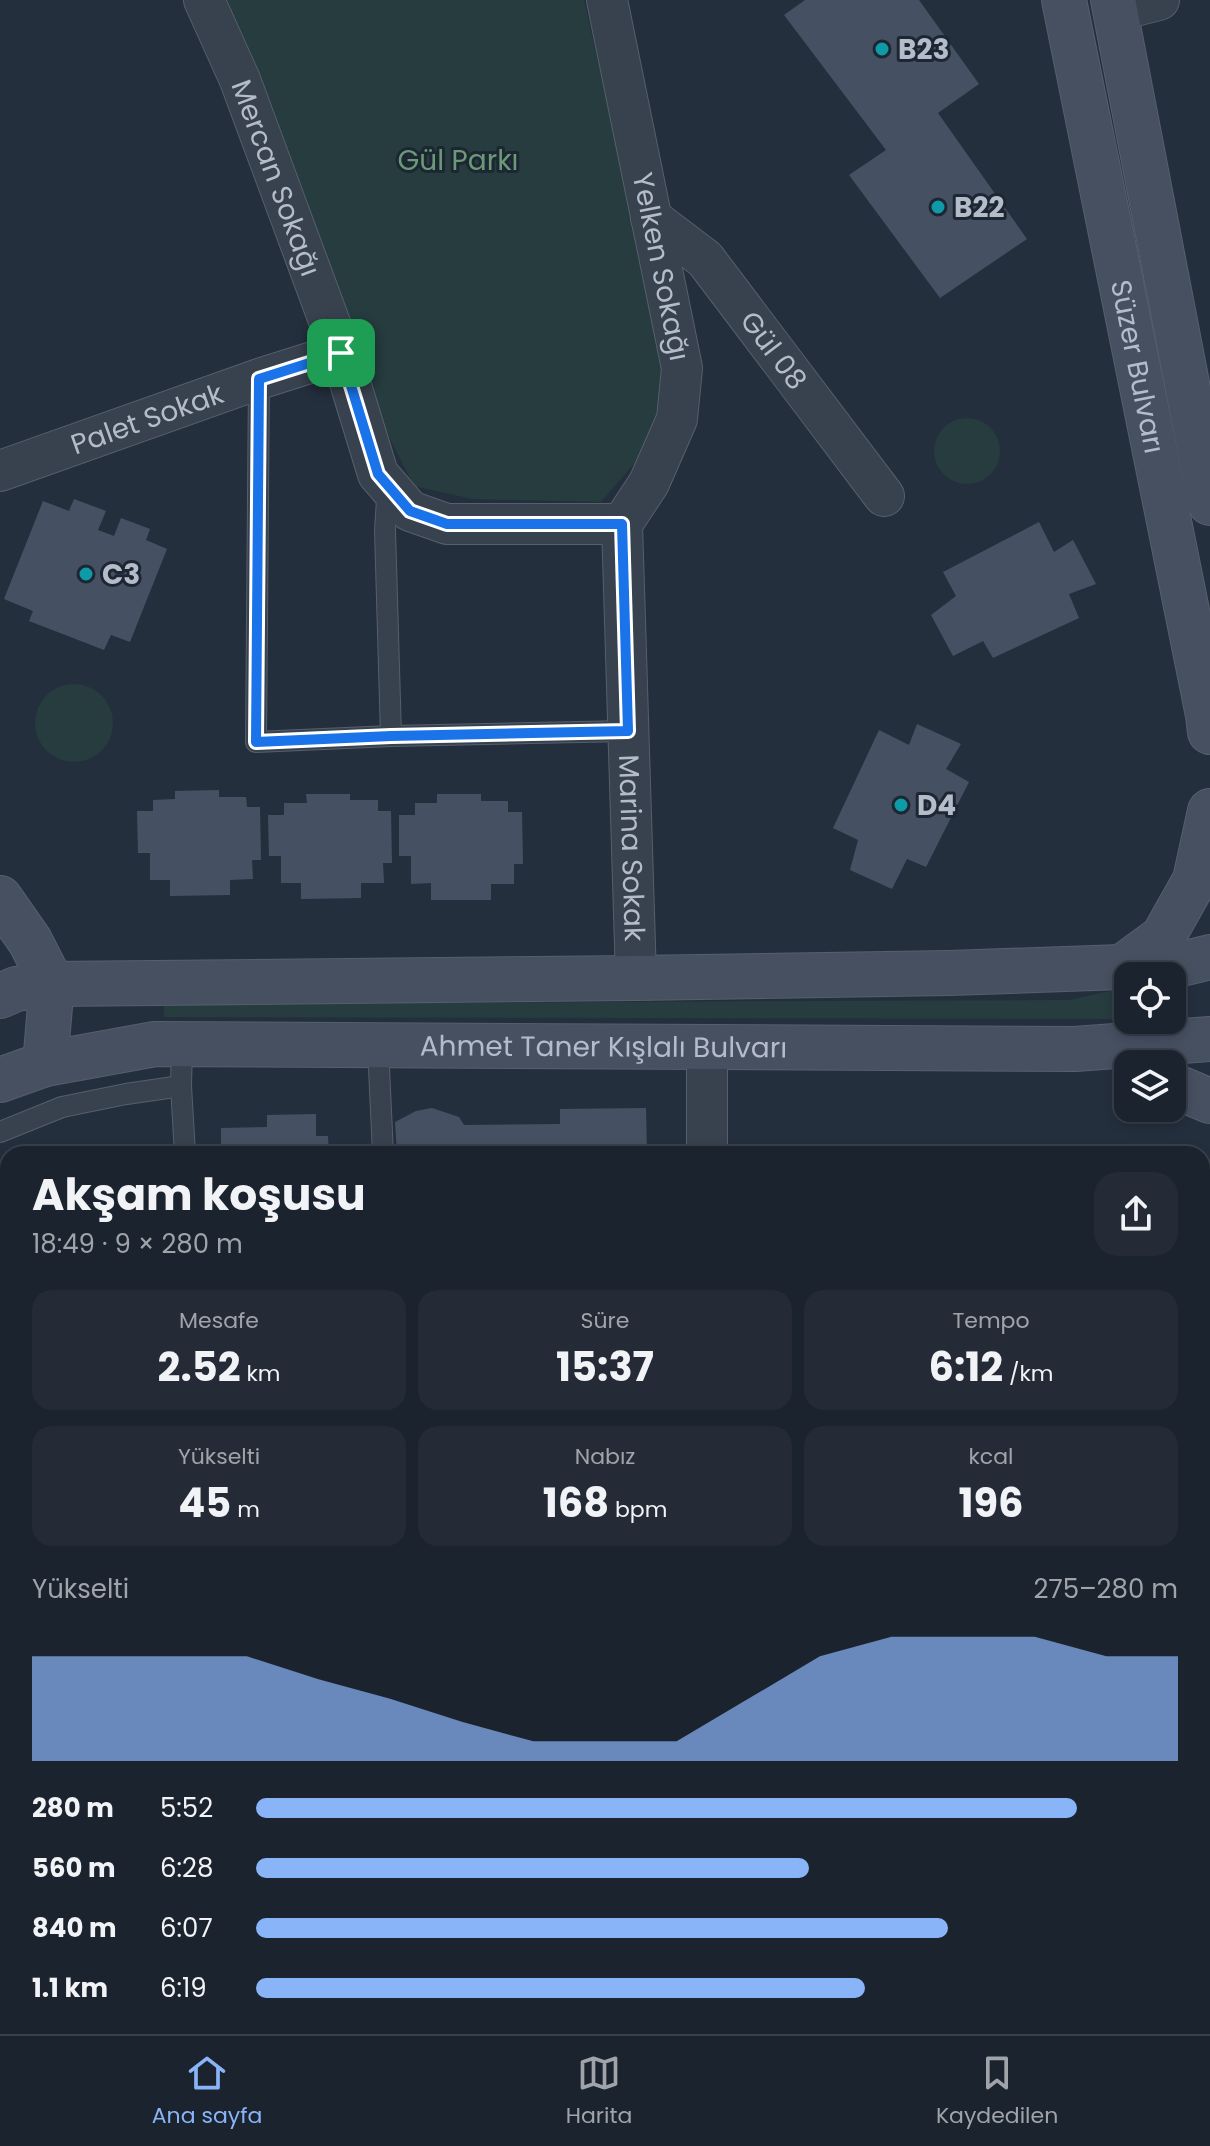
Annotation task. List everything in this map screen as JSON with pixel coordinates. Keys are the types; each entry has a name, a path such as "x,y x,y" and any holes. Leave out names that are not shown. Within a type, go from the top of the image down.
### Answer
{"main road":[{"name":"Süzer Bulvarı","path":"1064,0 1210,732"},
{"name":"Süzer Bulvarı","path":"1114,5 1210,503"},
{"path":"1129,962 1163,937 1195,880 1210,811"},
{"path":"0,898 30,941 52,984"},
{"path":"1186,963 1210,957"},
{"path":"0,996 16,989 52,984 636,978 1114,967"},
{"path":"16,1064 52,984"},
{"name":"Ahmet Taner Kışlalı Bulvarı","path":"16,1064 155,1044 181,1065 378,1046 1075,1049 1210,1039"},
{"path":"1075,1049 1114,1064"},
{"path":"1186,1091 1210,1101"}],"street":[{"name":"Mercan Sokağı","path":"204,0 240,80 341,353 378,474 410,511 447,524 622,524"},
{"name":"Yelken Sokağı","path":"607,0 682,368 677,419 649,483 622,524"},
{"path":"1114,5 1159,0"},
{"name":"Gül 08","path":"651,218 705,259 884,496"},
{"name":"Palet Sokak","path":"0,471 341,353"},
{"name":"Marina Sokak","path":"622,524 636,978"},
{"path":"707,1047 707,1146"}],"lane":[{"path":"259,379 256,742 628,731"},
{"path":"391,489 385,530 391,736"},
{"path":"378,1046 383,1146"},
{"path":"0,1132 62,1107 126,1094 181,1065 185,1146"}],"green space":[{"name":"Gül Parkı","path":"227,0 584,0 634,222 667,392 639,458 601,502 472,499 414,486 366,392 274,115"},
{"path":"967,418 980,420 990,428 998,438 998,464 990,474 980,482 967,484 954,482 944,474 936,464 934,451 936,438 944,428 954,420"},
{"path":"74,684 89,687 106,701 113,723 110,738 96,755 74,762 59,759 42,745 35,723 38,708 52,691"},
{"path":"1114,990 1114,1019 164,1017 164,1004 1070,1000"}],"building":[{"path":"805,0 919,0 979,84 938,113 1027,239 940,298 849,175 886,150 784,15"},
{"name":"C3","path":"74,499 106,511 98,530 114,536 121,518 150,529 146,540 167,549 130,642 111,635 104,650 29,621 33,611 4,599 43,501 69,511"},
{"path":"1039,522 1054,552 1073,540 1096,584 1069,594 1079,618 993,658 983,641 953,656 931,615 956,596 943,572"},
{"name":"D4","path":"917,724 961,744 946,769 969,782 926,867 907,859 892,889 850,870 858,840 833,828 879,730 909,745"},
{"path":"219,790 219,797 246,797 247,807 260,807 261,860 252,860 253,879 230,880 230,895 170,896 170,880 150,880 150,853 138,853 137,811 153,811 153,800 175,799 175,791"},
{"path":"306,794 350,794 350,800 378,800 378,811 391,811 392,863 383,863 384,883 361,883 361,898 301,899 301,883 281,883 281,856 269,856 268,815 284,815 284,803 307,803"},
{"path":"437,794 481,794 481,801 508,801 508,812 522,812 523,864 514,864 514,884 491,884 491,900 431,900 431,883 411,884 411,856 399,856 399,815 415,815 415,803 437,803"},
{"path":"432,1108 459,1117 464,1125 560,1124 560,1109 646,1108 647,1146 396,1146 395,1122 416,1111"},
{"path":"316,1114 316,1136 328,1136 329,1146 221,1146 221,1128 267,1127 267,1115"},
{"path":"122,1144 122,1146 72,1146"}],"place":[{"name":"B23","path":"882,49"},
{"name":"B22","path":"938,207"},
{"name":"C3","path":"86,574"},
{"name":"D4","path":"901,805"}],"route":[{"path":"341,353 378,474 410,511 447,524 622,524 628,731 256,742 259,379 341,353"}]}
